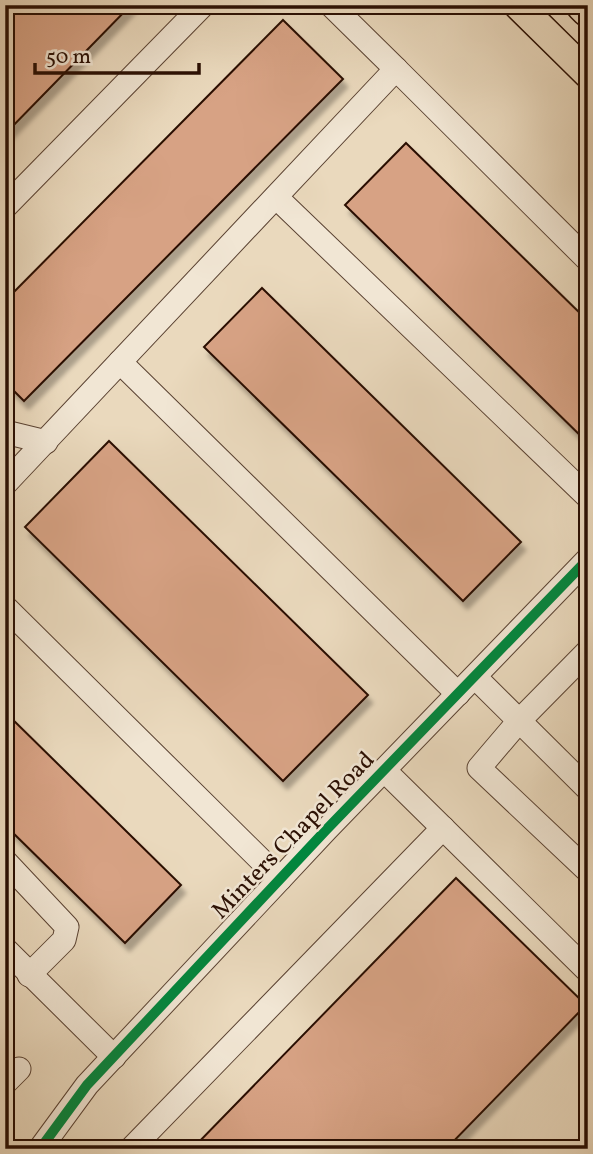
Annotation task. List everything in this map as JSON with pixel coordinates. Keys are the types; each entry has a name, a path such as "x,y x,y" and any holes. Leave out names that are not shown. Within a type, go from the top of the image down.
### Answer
{"highway":[{"path":"583,5 588,10"}],"main road":[{"path":"518,5 588,74"}],"street":[{"path":"5,207 203,5"},
{"path":"331,5 588,260"},
{"path":"5,484 396,69"},
{"path":"276,197 588,497"},
{"path":"120,362 458,694"},
{"path":"5,432 46,442"},
{"name":"Minters Chapel Road","path":"40,1149 88,1085 114,1057 280,879 588,559"},
{"path":"5,607 280,879"},
{"path":"588,651 519,720 479,768 588,871"},
{"path":"475,677 588,789"},
{"path":"385,771 588,971"},
{"path":"131,1149 443,828"},
{"path":"5,862 67,927 64,940 29,975"},
{"path":"5,948 29,975 114,1057"}],"building":[{"path":"17,5 131,5 5,134 5,18"},
{"path":"283,20 343,79 24,401 5,382 5,301"},
{"path":"406,143 588,321 588,443 345,205"},
{"path":"262,288 521,542 463,601 204,347"},
{"path":"109,441 368,695 283,781 25,527"},
{"path":"5,712 181,885 125,943 5,825"},
{"path":"456,878 586,1005 446,1149 192,1149"}],"cycle path":[{"path":"40,1149 87,1085 326,830 588,559"}]}
